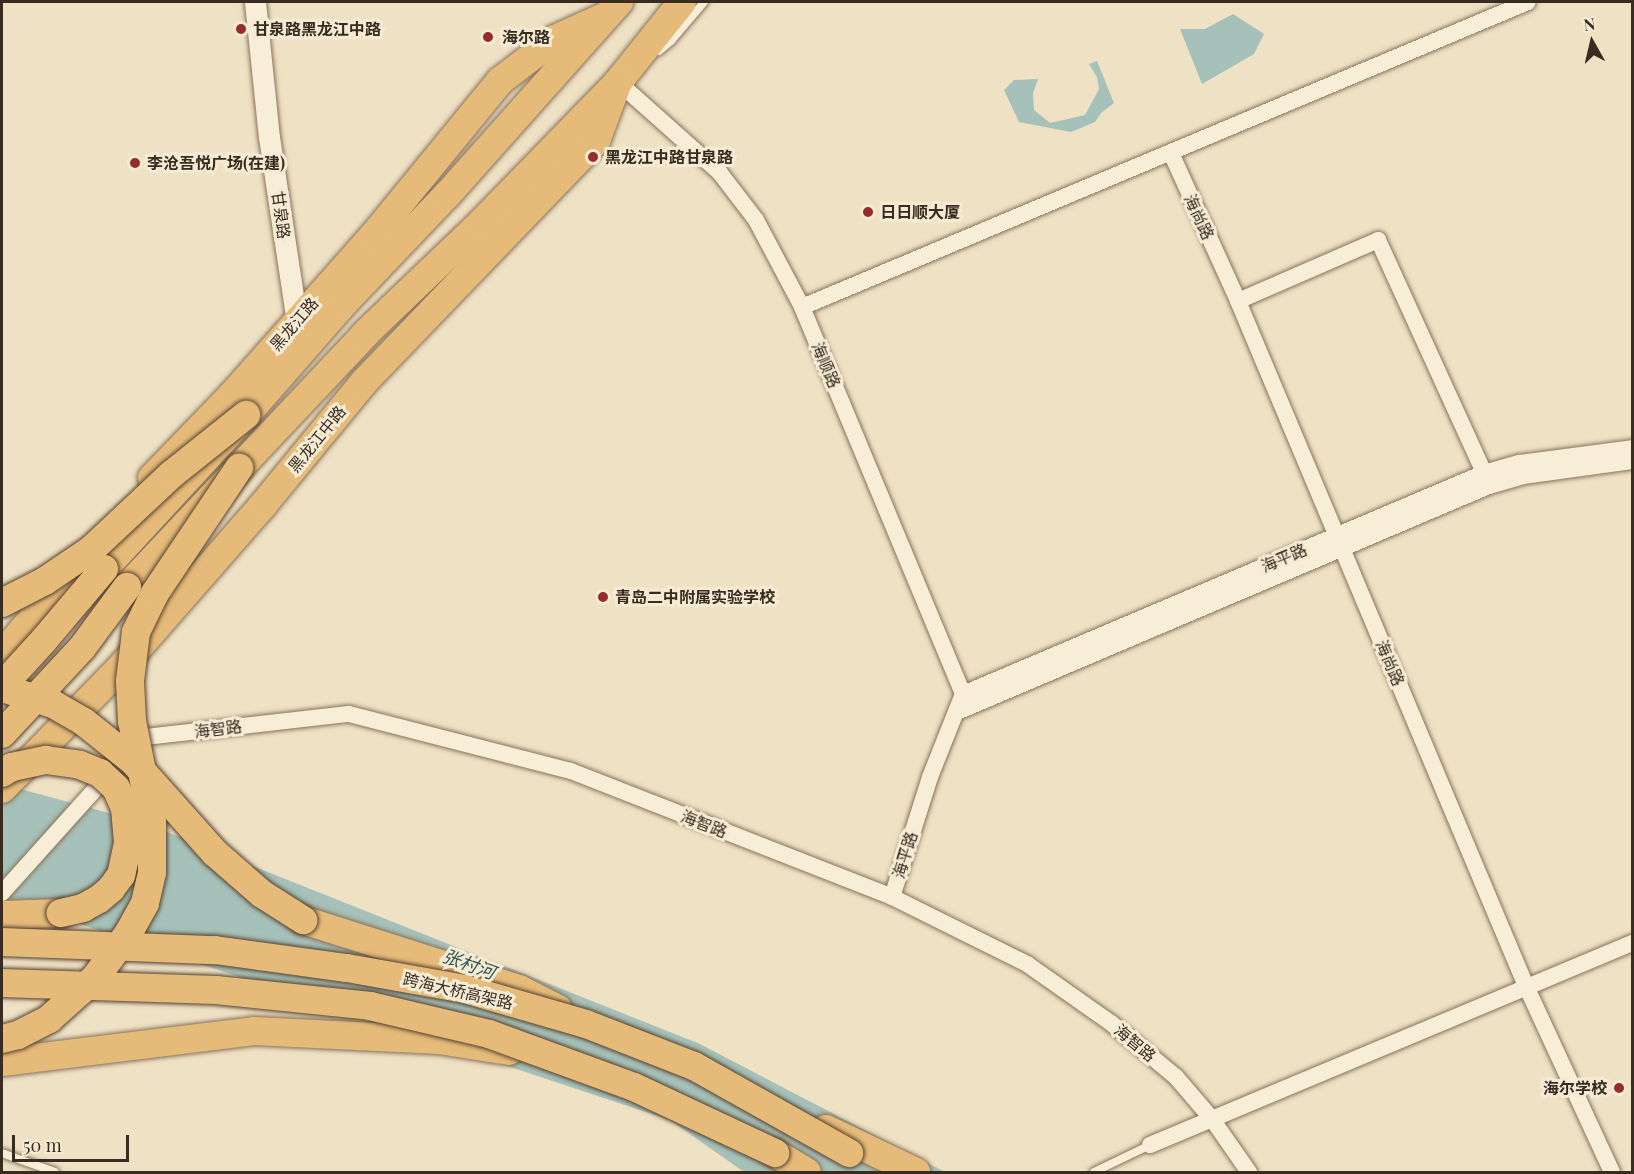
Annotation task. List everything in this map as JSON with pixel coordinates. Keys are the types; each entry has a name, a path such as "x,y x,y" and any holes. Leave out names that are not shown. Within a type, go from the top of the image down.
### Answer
{"highway":[{"name":"黑龙江中路","path":"2,734 82,648 128,587 365,334 482,222 618,82 682,2"},
{"name":"黑龙江路","path":"2,655 126,505 234,393 297,322 440,157 500,81 555,39 611,9"},
{"path":"586,1024 519,989 303,920 262,894 215,853 133,761 84,722 54,704 2,687 104,569 246,415 344,303 447,195 611,9"},
{"name":"黑龙江中路","path":"2,789 123,665 263,505 364,382 596,141 618,82"},
{"path":"2,603 45,580 92,549 172,474 246,415"},
{"path":"2,1039 18,1035 49,1018 94,978 128,934 145,903 152,873 152,822 132,721 130,681 136,632 155,593 239,468"},
{"path":"2,773 12,767 46,760 66,761 100,773 116,788 125,808 129,828 129,843 121,874 111,889 99,899 83,908 61,913 2,915"},
{"name":"跨海大桥高架路","path":"2,942 237,953 465,989 586,1024 694,1066 849,1153 877,1173"},
{"path":"2,983 216,990 370,1006 489,1034 634,1087 775,1153 807,1173"},
{"path":"2,1062 254,1030 439,1040 492,1047 578,1066"},
{"path":"694,1066 916,1173"},
{"path":"775,1153 796,1173"}],"street":[{"name":"甘泉路","path":"255,2 269,136 297,322"},
{"path":"801,307 1171,153 1366,68 1528,2"},
{"name":"海顺路","path":"618,82 720,172 756,220 801,307 963,694"},
{"name":"海尚路","path":"1171,153 1238,301 1526,986 1612,1173"},
{"path":"1238,301 1378,240 1484,473"},
{"name":"海平路","path":"957,712 1339,542 1484,473 1520,463 1632,448"},
{"name":"海平路","path":"892,897 930,777 963,694 1339,542 1489,486 1523,476 1632,461"},
{"path":"2,676 64,725"},
{"name":"海智路","path":"64,725 123,739 349,714 571,771 892,897 1027,964 1112,1023 1176,1077 1212,1119 1249,1173"},
{"path":"2,893 142,738"},
{"path":"1150,1145 1632,943"}],"lane":[{"path":"618,82 671,41 704,2"},
{"path":"1094,1173 1150,1145"},
{"path":"2,1153 55,1173"}],"water":[{"path":"1233,14 1264,34 1254,54 1202,84 1180,29 1205,29"},
{"path":"1097,61 1114,103 1101,113 1095,122 1071,132 1019,122 1004,90 1014,80 1038,79 1033,93 1034,110 1050,123 1085,115 1099,89 1097,77 1089,64"},
{"name":"张村河","path":"2,784 142,822 700,1044 945,1172 744,1172 670,1120 41,911 2,908"}],"place":[{"name":"甘泉路黑龙江中路","path":"241,29"},
{"name":"海尔路","path":"488,37"},
{"name":"黑龙江中路甘泉路","path":"593,157"},
{"name":"李沧吾悦广场(在建)","path":"135,163"},
{"name":"日日顺大厦","path":"868,212"},
{"name":"青岛二中附属实验学校","path":"603,597"},
{"name":"海尔学校","path":"1619,1088"}]}
